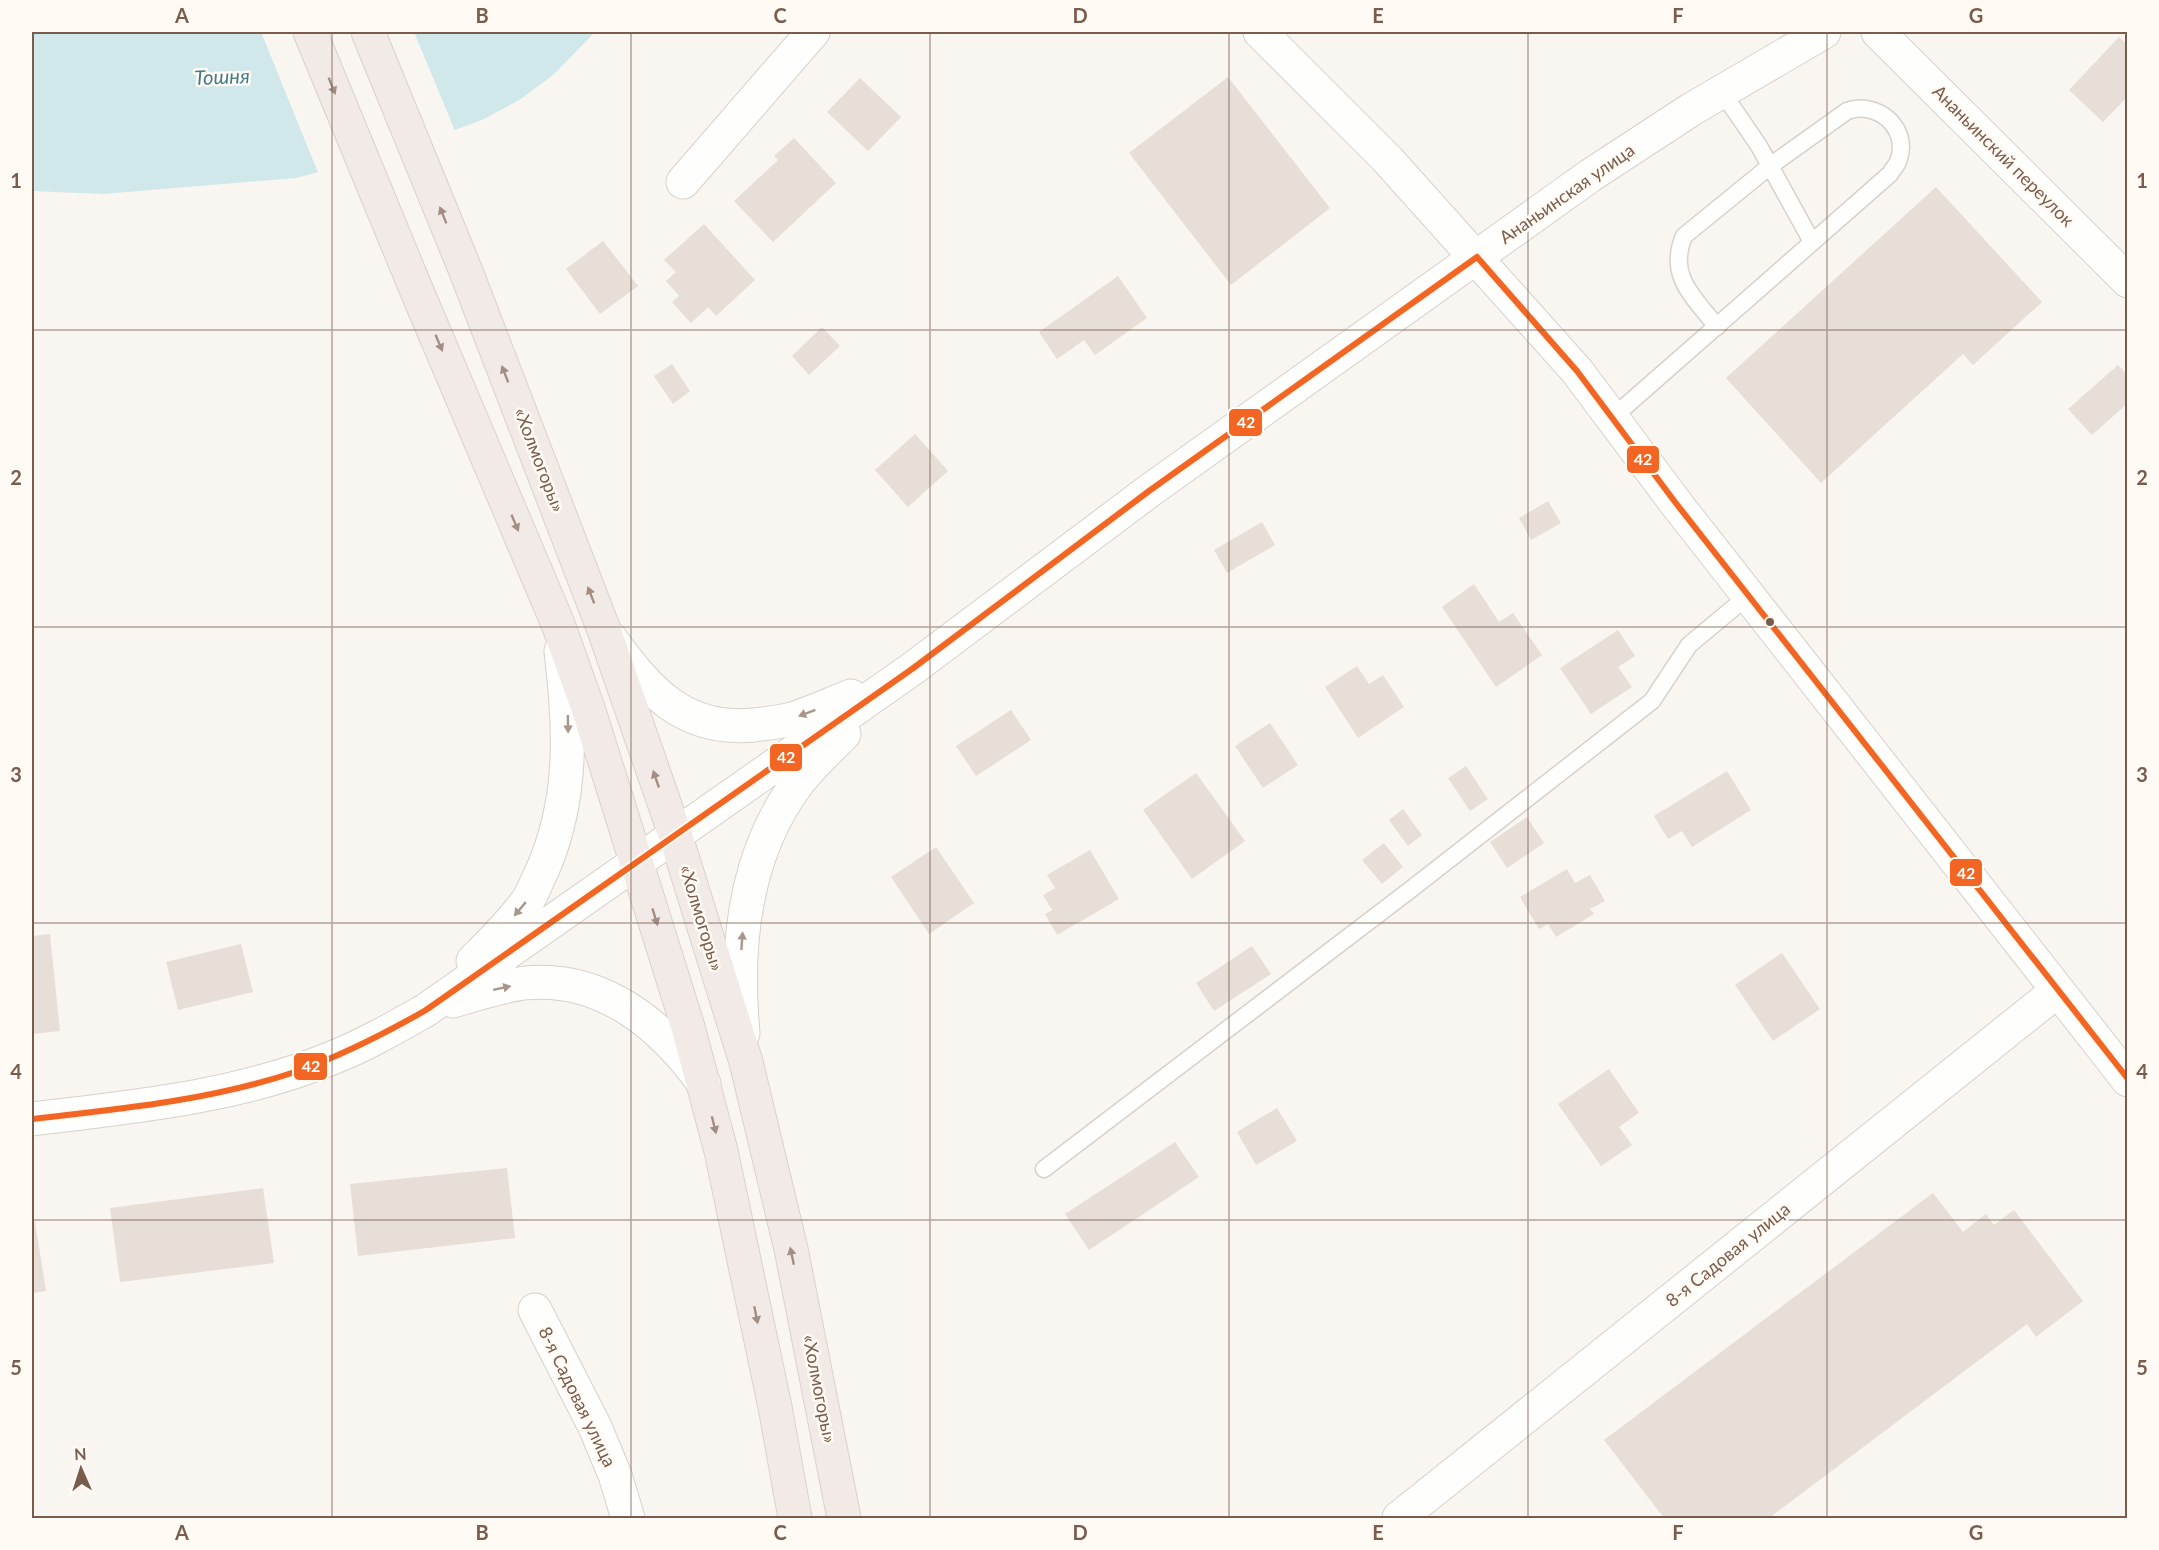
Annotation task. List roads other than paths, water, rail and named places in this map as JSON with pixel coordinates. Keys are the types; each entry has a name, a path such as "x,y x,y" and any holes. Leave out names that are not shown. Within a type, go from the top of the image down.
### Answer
{"highway":[{"path":"310,32 416,290 558,624 638,861 704,1084 745,1260 795,1518"},
{"name":"«Холмогоры»","path":"368,32 465,269 604,630 675,834 746,1062 791,1249 844,1518"}],"street":[{"path":"683,182 813,32"},
{"path":"1260,32 1388,160 1578,371 1675,502 2127,1080"},
{"name":"Ананьинская улица","path":"32,1119 182,1099 283,1075 341,1054 426,1010 900,677 1149,491 1591,175 1722,92 1824,32"},
{"name":"Ананьинский переулок","path":"1878,32 2127,280"},
{"path":"426,1010 492,943 529,898 553,843 567,782 568,744 568,708 558,624"},
{"path":"604,630 632,668 652,690 670,705 693,718 716,725 740,726 793,719 900,677"},
{"path":"746,1062 740,998 740,965 743,926 760,856 772,828 800,780 900,677"},
{"path":"426,1010 483,992 525,983 555,983 581,988 612,999 640,1015 681,1053 704,1084"},
{"name":"8-я Садовая улица","path":"1399,1518 2057,991"},
{"name":"8-я Садовая улица","path":"535,1310 595,1427 615,1475 628,1518"}],"lane":[{"path":"1722,92 1759,147 1812,242"},
{"path":"1612,418 1717,327 1890,174 1898,162 1900,141 1898,130 1884,114 1873,109 1857,107 1847,111 1770,166 1684,236 1679,249 1677,266 1683,284 1717,327"},
{"path":"1044,1169 1410,890 1652,701 1689,645 1749,595"}],"water":[{"name":"Тошня","path":"32,32 595,32 553,75 521,99 482,120 392,153 296,178 103,194 32,191"}]}
